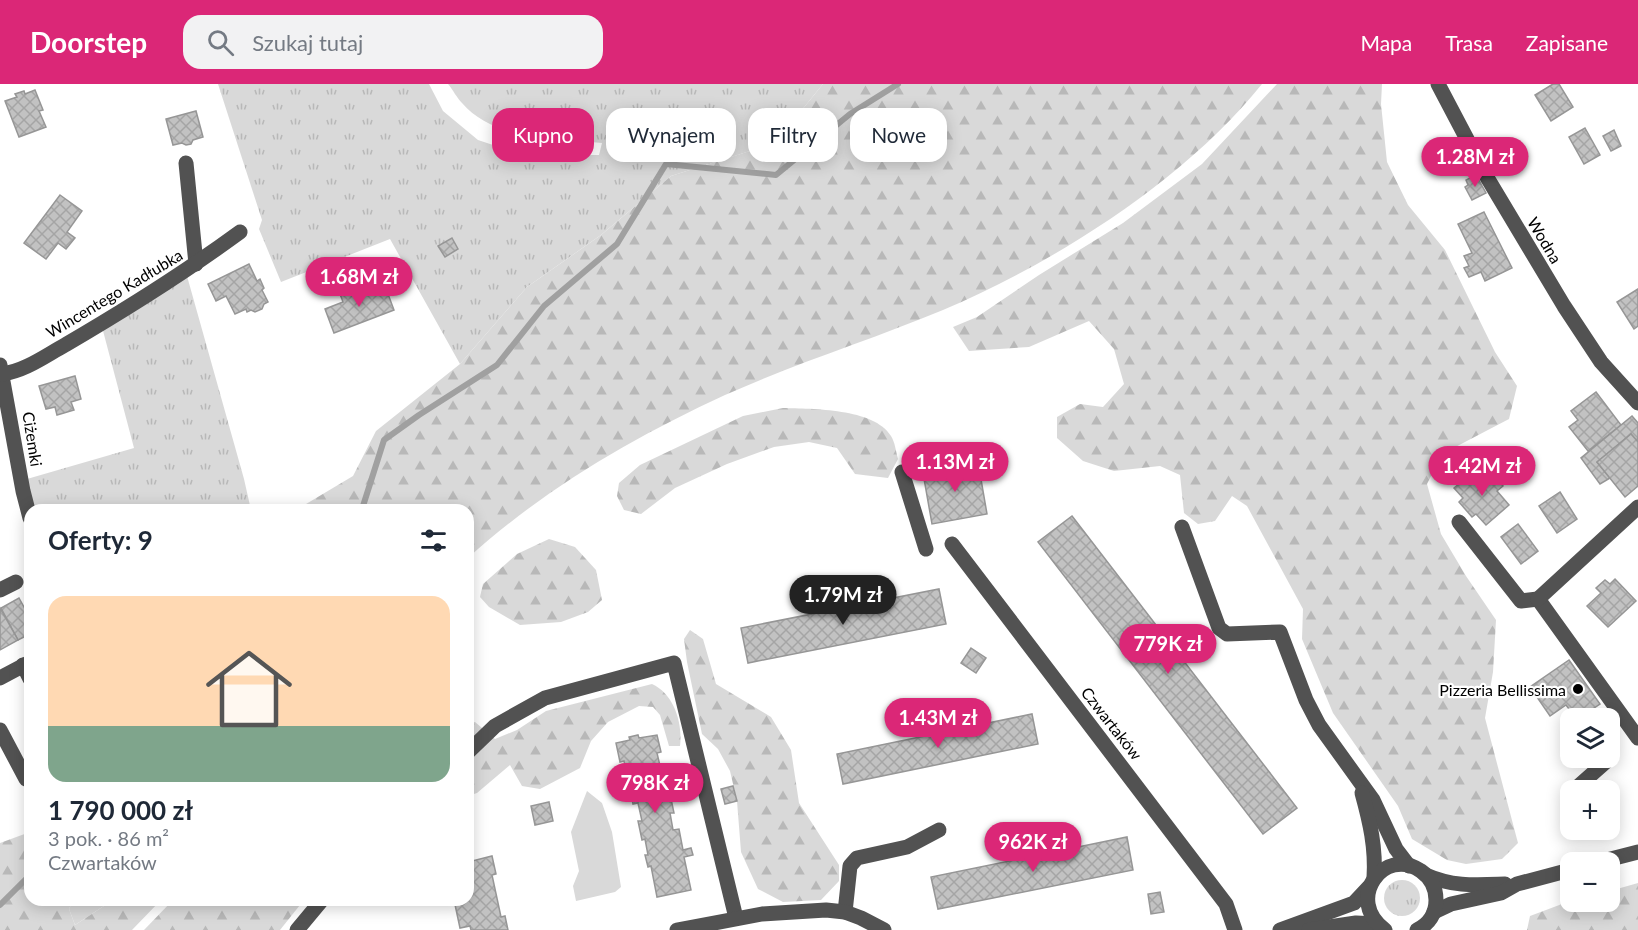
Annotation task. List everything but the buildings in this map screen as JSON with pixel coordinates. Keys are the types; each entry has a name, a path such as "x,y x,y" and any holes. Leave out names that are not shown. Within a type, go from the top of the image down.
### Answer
{"street":[{"name":"Wodna","path":"1438,84 1488,179 1563,306 1601,362 1638,403"},
{"path":"186,163 196,264"},
{"name":"Wincentego Kadłubka","path":"1,370 22,369 101,324 196,264 240,232"},
{"name":"Ciżemki","path":"1,370 26,504"},
{"path":"902,472 926,549"},
{"path":"1458,522 1521,600 1538,599 1638,507"},
{"path":"1182,527 1219,628 1227,633 1280,632 1306,700 1319,725 1373,800 1396,849 1409,866 1443,883 1470,885 1517,884 1560,873"},
{"name":"Czwartaków","path":"952,544 1003,608 1048,671 1226,904 1235,930"},
{"path":"0,590 16,582"},
{"path":"1538,599 1609,708"},
{"path":"474,746 495,726 545,698 674,663 736,918"},
{"path":"0,678 24,670"},
{"path":"1620,721 1638,738"},
{"path":"0,730 24,775"},
{"path":"1585,780 1599,768"},
{"path":"1360,784 1372,832 1375,856 1367,906 1381,927"},
{"path":"845,912 850,866 857,858 907,847 939,831"},
{"path":"1620,857 1638,852"},
{"path":"1280,930 1353,903 1381,871 1390,867 1409,866"},
{"path":"1426,875 1435,892 1427,923"},
{"path":"1427,923 1452,904 1501,893 1517,884"},
{"path":"297,930 317,906"},
{"path":"676,930 762,914 815,911 845,912 884,930"},
{"path":"1309,930 1356,923 1381,927"}],"green space":[{"path":"218,84 429,84 443,111 478,140 492,145 492,162 594,162 594,155 599,155 602,143 594,142 594,108 492,108 492,125 462,103 448,84 823,84 803,108 748,108 748,152 736,155 736,108 606,108 606,162 715,162 671,176 601,235 527,287 460,364 390,239 281,282 259,229 262,220"},
{"path":"823,84 1262,84 1196,153 1116,215 1073,243 1030,268 943,310 752,383 656,429 558,487 527,509 474,553 474,504 306,504 353,476 376,431 460,364 527,287 601,235 671,176 715,162 736,162 736,155 748,152 748,162 838,162 838,108 803,108"},
{"path":"1277,84 1382,84 1381,104 1387,162 1408,205 1445,250 1495,352 1517,386 1509,419 1442,454 1427,484 1441,534 1496,620 1493,672 1485,718 1518,843 1502,859 1466,864 1447,860 1412,839 1398,806 1333,713 1302,639 1303,609 1247,506 1232,496 1215,521 1198,524 1184,513 1180,475 1160,466 1114,471 1083,461 1057,438 1057,417 1080,404 1103,407 1124,384 1114,349 1089,321 1029,347 969,351 953,327 977,317 1123,223 1202,164"},
{"path":"187,276 250,504 33,504 27,479 134,448 102,327"},
{"path":"783,408 842,412 871,420 883,427 892,438 898,459 888,478 855,474 837,448 809,442 774,447 727,464 675,488 641,514 624,510 617,496 619,483 640,465 743,416"},
{"path":"549,539 575,547 596,570 602,600 588,612 561,622 520,625 489,607 480,597 483,584 517,554"},
{"path":"690,630 703,639 716,684 771,717 791,750 799,803 839,865 839,881 821,900 783,902 758,889 741,852 737,801 730,771 718,749 702,734 684,639"},
{"path":"652,684 666,695 675,710 680,728 680,746 669,746 660,715 653,707 639,706 608,722 591,741 580,768 540,789 522,786 510,765 474,794 474,722 495,739 517,730 546,711"},
{"path":"587,791 602,803 612,832 621,887 615,892 576,901 573,886 579,871 571,832"},
{"path":"24,834 24,906 70,906 69,909 75,925 104,906 155,906 132,930 0,930 0,843"},
{"path":"1402,880 1415,885 1420,898 1415,911 1402,916 1389,911 1384,898 1389,885"},
{"path":"1638,883 1638,930 1527,930 1530,916 1560,905 1560,912 1620,912 1620,888"},
{"path":"70,906 104,906 75,925 69,909"},
{"path":"167,906 299,906 280,930 144,930"}],"waterway":[{"path":"364,504 384,440 497,365 544,306 617,244 666,164 776,175 850,114 898,84"},
{"path":"0,905 24,881"}],"place":[{"name":"Pizzeria Bellissima","path":"1578,689"}]}
